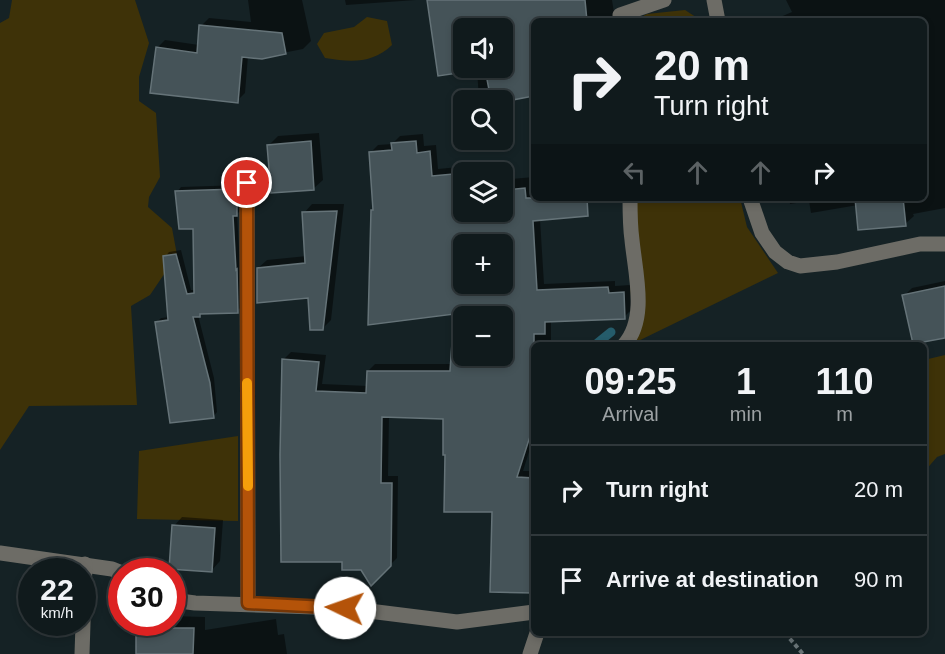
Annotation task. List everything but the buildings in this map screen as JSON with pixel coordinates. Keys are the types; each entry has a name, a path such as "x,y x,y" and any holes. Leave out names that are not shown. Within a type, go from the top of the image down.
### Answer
{"street":[{"path":"615,0 620,18 664,0"},
{"path":"714,0 717,18"},
{"path":"247,183 248,603"},
{"path":"627,342 634,328 638,305 630,201"},
{"path":"751,201 762,233 775,252 788,262 800,266 837,262 921,244 945,244"},
{"path":"0,553 39,558"},
{"path":"186,602 345,608 457,622 531,612"},
{"path":"82,654 83,636"},
{"path":"530,654 536,636"}],"path":[{"path":"788,636 803,654"}],"shaded area":[{"path":"12,0 135,0 149,43 139,77 139,101 156,113 160,177 149,197 148,207 172,228 177,255 150,295 131,306 137,405 29,406 0,450 0,23 9,18"},
{"path":"685,10 697,18 640,18 647,14"},
{"path":"367,17 387,21 392,45 369,59 325,58 317,44 324,33 354,27"},
{"path":"624,201 741,201 747,227 778,273 636,342 630,342 632,311"},
{"path":"945,355 945,454 937,457 927,469 927,359"},
{"path":"238,436 238,521 137,519 139,451"}],"waterway":[{"path":"599,342 611,332"}],"slow traffic":[{"path":"247,383 248,486"}],"route":[{"path":"247,183 248,603 345,608"}]}
